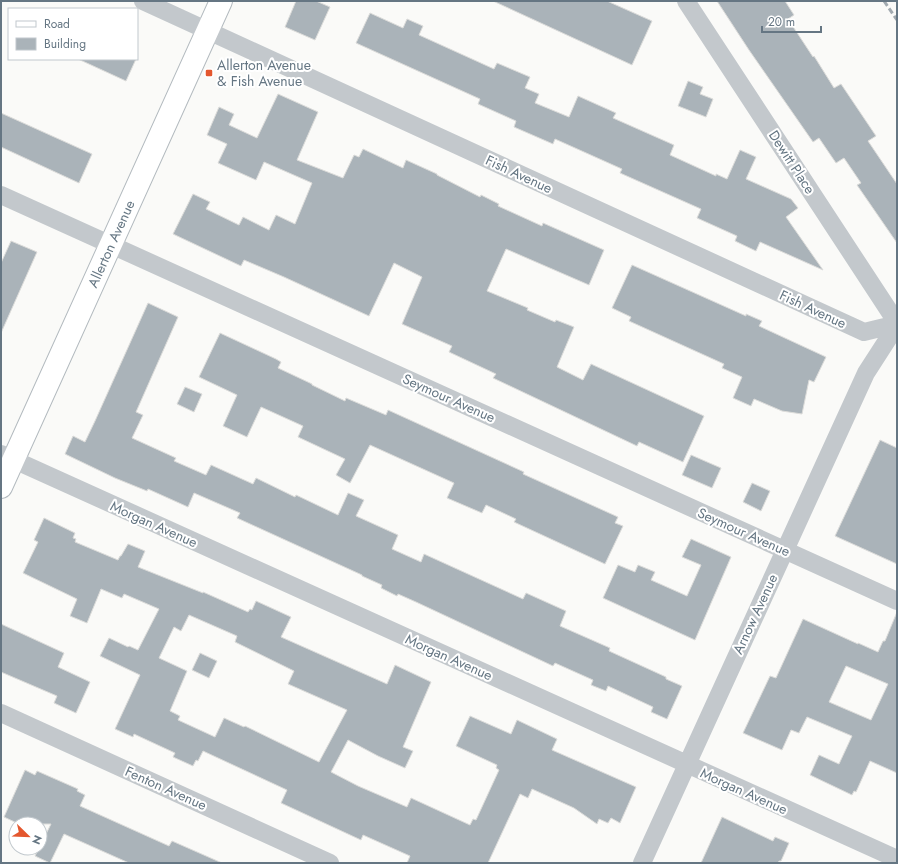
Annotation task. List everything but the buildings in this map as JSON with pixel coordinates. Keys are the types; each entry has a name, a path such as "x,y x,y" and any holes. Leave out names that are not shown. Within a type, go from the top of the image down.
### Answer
{"main road":[{"name":"Allerton Avenue","path":"1,487 7,457 111,245 221,1"}],"street":[{"name":"Fish Avenue","path":"143,1 864,332 897,324"},
{"name":"Dewitt Place","path":"686,1 897,324"},
{"name":"Seymour Avenue","path":"1,195 897,601"},
{"name":"Arnow Avenue","path":"642,863 866,373 897,324"},
{"name":"Morgan Avenue","path":"7,457 897,859"},
{"name":"Fenton Avenue","path":"1,713 330,863"}],"railway":[{"path":"884,1 897,20"}],"place":[{"name":"Allerton Avenue & Fish Avenue","path":"209,73"}]}
